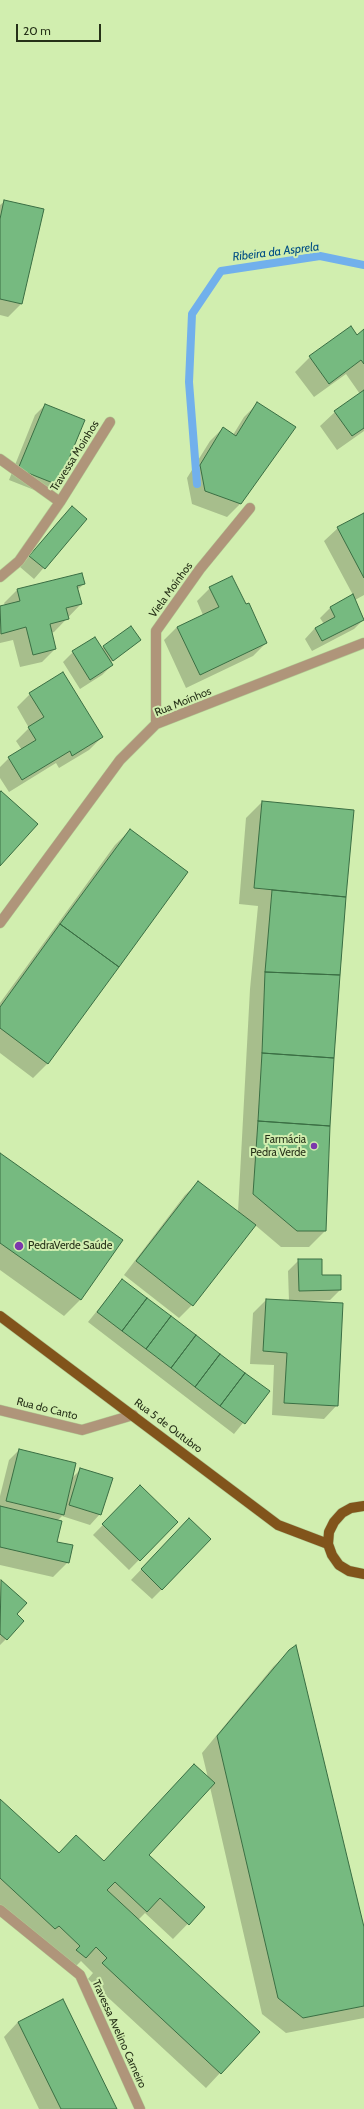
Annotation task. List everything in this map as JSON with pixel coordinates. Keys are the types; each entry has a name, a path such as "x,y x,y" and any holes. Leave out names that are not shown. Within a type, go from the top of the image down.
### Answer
{"main road":[{"name":"Rua 5 de Outubro","path":"0,1316 133,1414 278,1525 328,1544"},
{"path":"364,1506 352,1508 342,1513 335,1520 329,1532 328,1544 332,1555 339,1565 349,1571 364,1574"}],"street":[{"name":"Travessa Moinhos","path":"0,577 19,561 60,502 110,422"},
{"name":"Travessa Moinhos","path":"0,459 60,502"},
{"name":"Viela Moínhos","path":"156,724 156,631 200,569 250,508"},
{"name":"Rua Moínhos","path":"0,923 120,760 156,724 364,643"},
{"name":"Rua do Canto","path":"0,1410 82,1430 133,1414"},
{"name":"Travessa Avelino Carneiro","path":"0,1910 80,1975 140,2109"}],"building":[{"path":"4,200 44,209 22,304 0,299 0,219"},
{"path":"351,326 357,335 364,329 364,364 361,360 329,384 309,356"},
{"path":"364,390 364,428 352,436 334,411"},
{"path":"257,402 296,427 241,504 205,491 200,465 223,427 236,436"},
{"path":"45,404 85,420 58,485 18,469"},
{"path":"72,506 87,519 45,569 29,556"},
{"path":"364,513 364,578 337,527"},
{"path":"82,573 85,584 77,586 82,604 66,608 69,619 50,624 56,649 33,655 26,627 1,634 0,606 20,601 17,589"},
{"path":"232,576 246,604 249,603 267,643 200,675 177,627 219,607 209,587"},
{"path":"353,594 364,620 322,641 315,628 335,617 330,607"},
{"path":"131,626 141,640 113,661 103,646"},
{"path":"95,637 113,665 90,680 72,651"},
{"path":"63,672 103,737 72,756 70,751 22,780 8,757 36,740 28,727 44,717 29,693"},
{"path":"1,791 38,824 0,866 0,792"},
{"path":"262,801 354,810 346,897 254,888"},
{"path":"130,829 188,872 119,967 60,924"},
{"path":"272,890 346,897 340,975 265,972"},
{"path":"60,924 119,967 48,1064 0,1028 0,1007"},
{"path":"265,972 340,975 334,1058 262,1053"},
{"path":"262,1053 334,1058 330,1126 258,1121"},
{"path":"258,1121 330,1126 326,1231 297,1231 253,1194"},
{"path":"0,1153 123,1240 81,1300 0,1243"},
{"path":"198,1181 256,1225 193,1306 136,1261"},
{"path":"298,1259 322,1259 322,1275 341,1275 341,1290 299,1291"},
{"path":"122,1279 147,1298 122,1331 97,1312"},
{"path":"147,1298 171,1316 146,1349 122,1331"},
{"path":"266,1299 343,1303 338,1406 284,1403 287,1353 263,1351"},
{"path":"171,1316 196,1335 171,1368 146,1349"},
{"path":"196,1335 220,1354 195,1387 171,1368"},
{"path":"220,1354 245,1373 220,1406 195,1387"},
{"path":"245,1373 270,1391 245,1424 220,1406"},
{"path":"19,1449 76,1463 64,1515 6,1501"},
{"path":"80,1468 113,1478 101,1515 69,1505"},
{"path":"140,1485 178,1522 140,1561 102,1524"},
{"path":"0,1506 62,1521 57,1542 73,1545 69,1563 0,1547"},
{"path":"189,1518 211,1539 162,1590 141,1569"},
{"path":"1,1580 27,1603 17,1614 24,1621 7,1640 0,1634"},
{"path":"296,1645 364,1927 364,2006 303,2018 278,1998 217,1736 289,1650"},
{"path":"194,1764 215,1783 149,1855 205,1907 189,1925 160,1898 147,1912 115,1882 107,1890 260,2032 221,2074 102,1963 107,1958 96,1947 86,1958 76,1950 80,1946 59,1926 55,1929 0,1878 0,1799 59,1853 76,1835 104,1861"},
{"path":"63,1999 117,2109 61,2109 18,2022"}],"waterway":[{"name":"Ribeira da Asprela","path":"197,484 189,382 192,314 221,271 320,256 364,265"}],"place":[{"name":"Farmácia Pedra Verde","path":"314,1146"},
{"name":"PedraVerde Saúde","path":"19,1246"}]}
